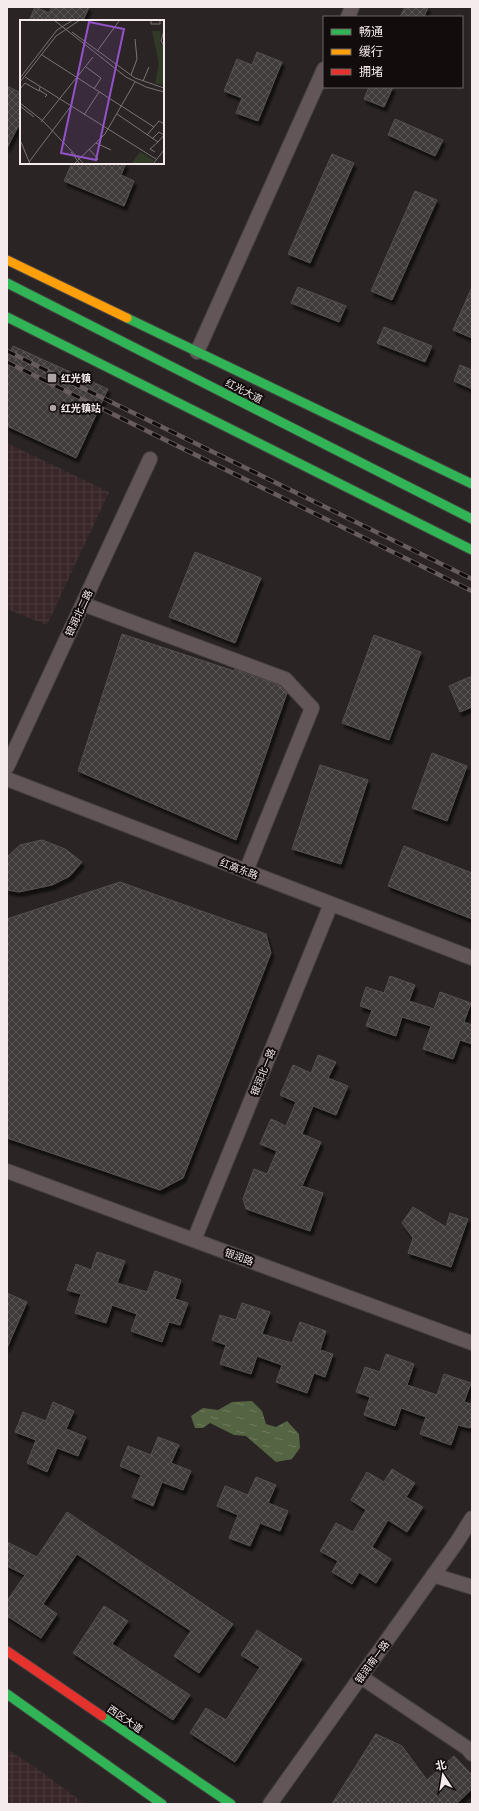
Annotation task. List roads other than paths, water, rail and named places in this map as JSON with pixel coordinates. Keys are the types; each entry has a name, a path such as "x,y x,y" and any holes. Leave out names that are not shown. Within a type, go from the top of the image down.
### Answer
{"main road":[{"path":"7,260 472,484"},
{"name":"红光大道","path":"7,283 472,519"},
{"path":"7,317 472,550"},
{"name":"西区大道","path":"7,1651 231,1804"},
{"path":"7,1694 142,1788 162,1804"}],"street":[{"path":"197,352 323,71"},
{"name":"银润北二路","path":"7,767 150,459"},
{"path":"83,604 285,679 312,708 246,871"},
{"name":"红高东路","path":"7,778 472,958"},
{"name":"银润北一路","path":"194,1240 331,904"},
{"name":"银润路","path":"7,1171 472,1343"},
{"name":"银润南一路","path":"270,1804 472,1518"},
{"path":"433,1575 472,1587"},
{"path":"360,1677 467,1748 472,1754"}],"water":[{"path":"252,1401 262,1411 266,1424 276,1427 287,1421 299,1434 300,1448 292,1459 276,1462 246,1436 234,1435 210,1423 203,1428 195,1428 191,1416 203,1408 218,1410 232,1402"}],"railway":[{"path":"7,351 472,579"},
{"path":"7,362 472,591"}],"place":[{"name":"红光镇","path":"52,378"},
{"name":"红光镇站","path":"53,408"}]}
